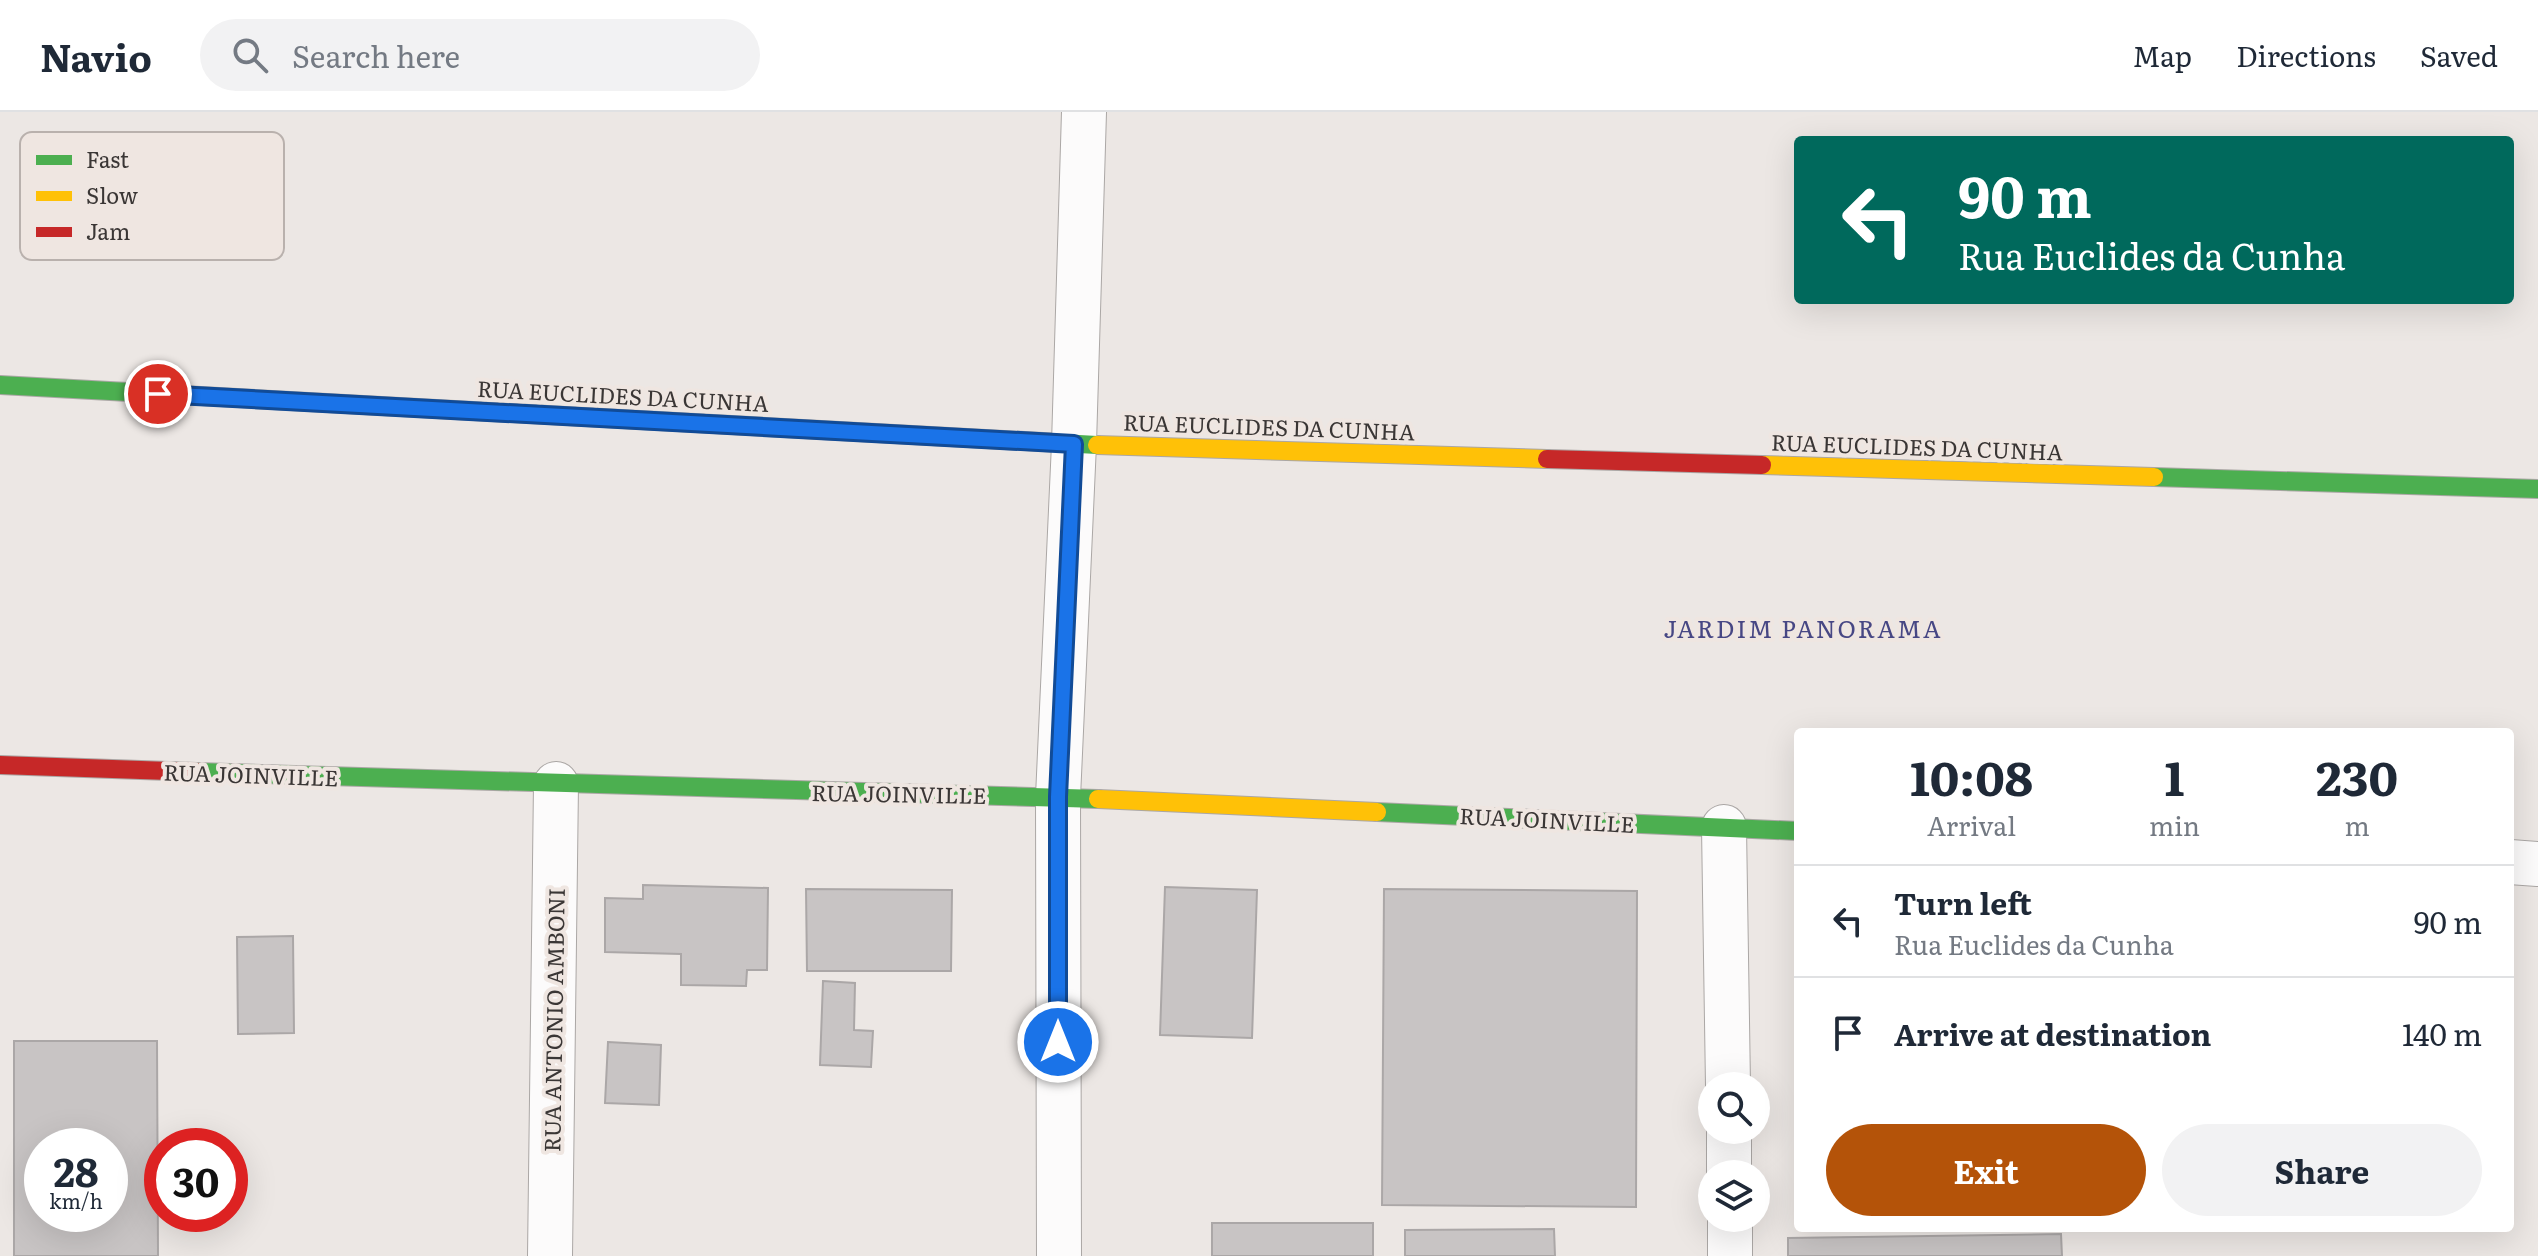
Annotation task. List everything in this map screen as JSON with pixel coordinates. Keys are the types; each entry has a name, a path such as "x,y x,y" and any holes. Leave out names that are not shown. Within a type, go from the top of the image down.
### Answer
{"street":[{"path":"1059,1256 1058,797 1074,444 1084,112"},
{"name":"RUA EUCLIDES DA CUNHA","path":"0,385 1074,444 2538,489"},
{"name":"RUA JOINVILLE","path":"0,765 1058,797 1794,831"},
{"name":"RUA ANTONIO AMBONI","path":"550,1256 556,784"},
{"path":"1724,827 1728,1072"},
{"path":"2514,862 2538,864"},
{"path":"1730,1232 1730,1256"}],"building":[{"path":"643,885 768,888 767,970 747,970 746,986 681,985 681,954 605,952 605,898 643,899"},
{"path":"1165,887 1257,890 1252,1038 1160,1035"},
{"path":"806,889 952,890 951,971 807,971"},
{"path":"1384,889 1637,891 1636,1207 1382,1205"},
{"path":"293,936 294,1033 238,1034 237,937"},
{"path":"823,981 855,983 854,1030 873,1031 871,1067 820,1065"},
{"path":"14,1041 157,1041 157,1128 144,1128 144,1232 158,1232 158,1256 14,1256"},
{"path":"608,1042 661,1045 659,1105 605,1103"},
{"path":"1212,1223 1373,1223 1373,1256 1212,1256"},
{"path":"1554,1229 1555,1256 1405,1256 1405,1230"},
{"path":"2061,1234 2062,1256 1788,1256 1788,1238"}],"traffic: fast":[{"path":"0,385 1097,445"},
{"path":"2154,477 2538,489"},
{"path":"197,772 1098,799"},
{"path":"1377,812 1794,831"}],"traffic: slow":[{"path":"1097,445 1547,459"},
{"path":"1762,465 2154,477"},
{"path":"1098,799 1377,812"}],"traffic: jam":[{"path":"1547,459 1762,465"},
{"path":"0,765 197,772"}],"district":[{"name":"JARDIM PANORAMA","path":"1803,627"}],"route":[{"path":"158,394 1074,444 1058,797 1058,1042"}]}
